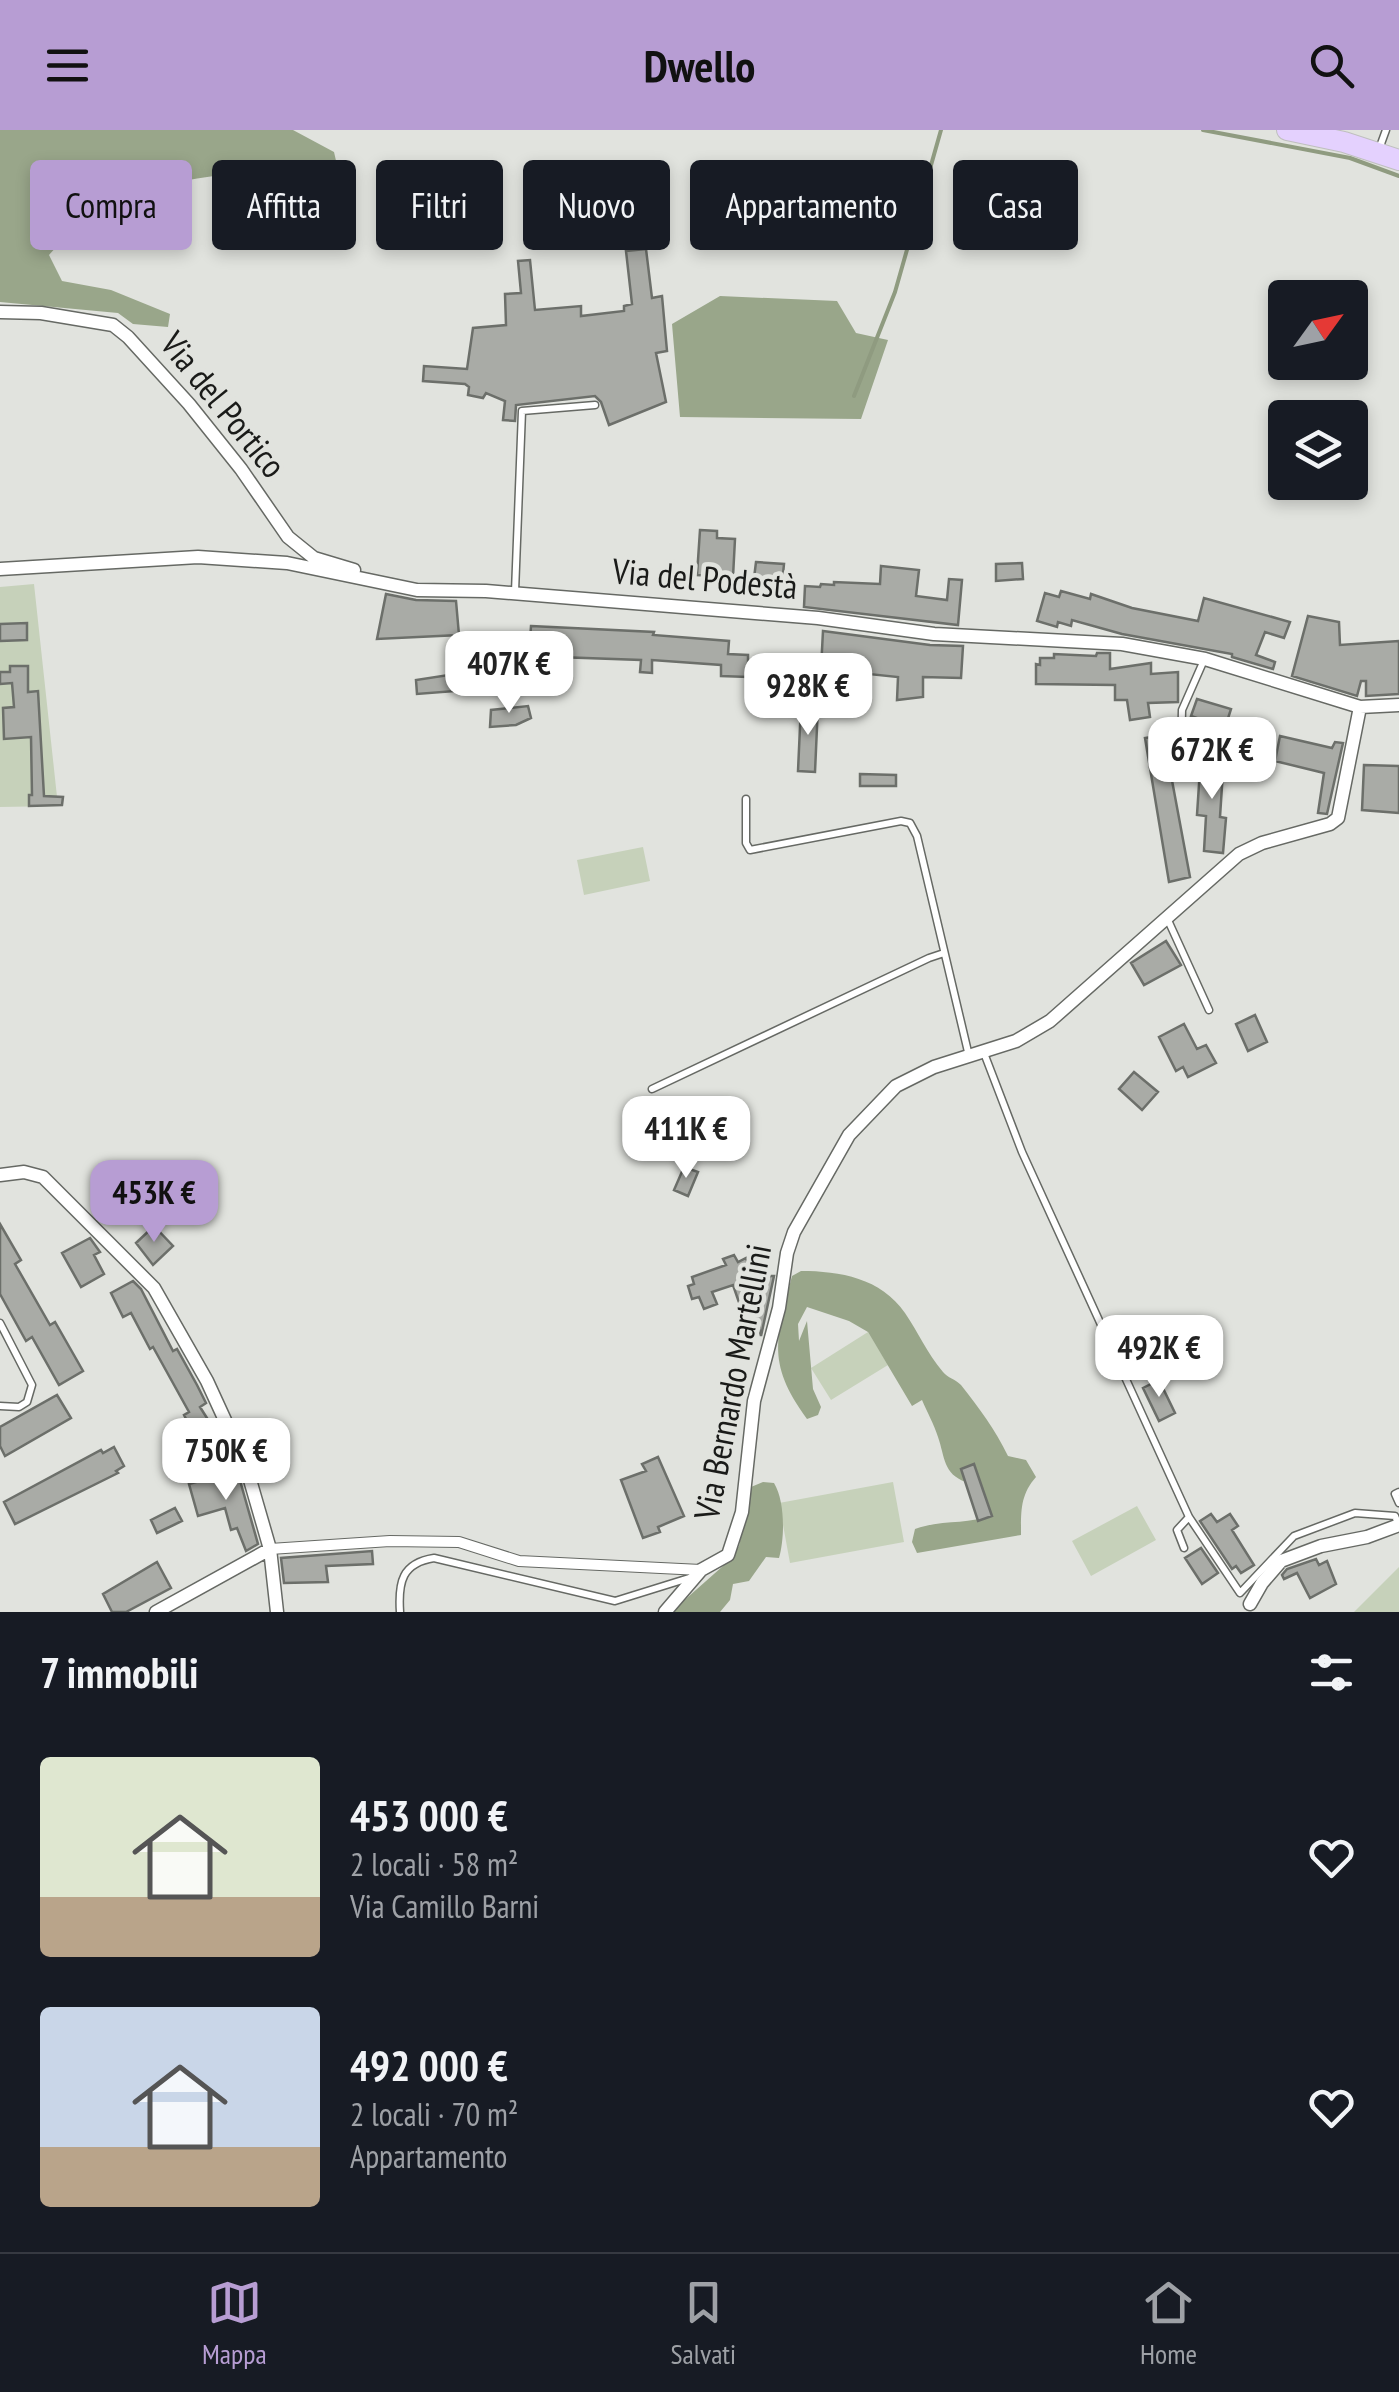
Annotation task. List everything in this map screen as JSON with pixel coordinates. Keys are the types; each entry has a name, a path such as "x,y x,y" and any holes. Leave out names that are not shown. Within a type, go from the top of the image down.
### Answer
{"main road":[{"path":"1287,130 1399,160"}],"street":[{"name":"Via del Portico","path":"0,312 41,313 113,325 189,404 241,468 288,537 314,558 357,570 378,583"},
{"name":"Via del Podestà","path":"0,570 198,557 287,563 417,590 818,618 934,634 1122,644 1205,659 1360,707 1399,705"},
{"name":"Via Bernardo Martellini","path":"665,1612 698,1572 728,1555 742,1512 754,1401 779,1308 786,1253 848,1135 896,1086 934,1066 984,1054 1016,1041 1050,1021 1238,854 1338,818 1360,707"},
{"path":"0,1175 24,1172 43,1177 154,1288 237,1442 270,1549 276,1612"},
{"path":"1250,1604 1281,1561 1399,1525"},
{"path":"156,1612 270,1549 390,1541 459,1542 519,1561 698,1572"}],"lane":[{"path":"1377,153 1386,130"},
{"path":"514,594 522,410 595,405"},
{"path":"1181,754 1182,710 1205,659"},
{"path":"746,799 746,843 750,850 901,821 910,824 917,836 969,1058"},
{"path":"1166,917 1209,1010"},
{"path":"652,1089 944,954"},
{"path":"984,1054 1022,1152 1189,1517 1240,1592 1294,1536 1354,1514 1395,1516 1399,1525"},
{"path":"0,1322 32,1385 27,1402 20,1407 0,1406"},
{"path":"1399,1492 1395,1494 1399,1503"},
{"path":"1184,1548 1178,1530 1189,1517"},
{"path":"400,1612 399,1595 410,1566 418,1560 434,1558 614,1601 698,1572"}],"green space":[{"path":"0,130 293,130 334,152 336,160 212,160 212,176 192,179 192,160 30,160 30,250 54,250 49,255 62,281 111,290 170,314 168,327 133,324 118,313 0,302"},
{"path":"720,296 837,301 856,333 888,340 861,419 680,417 672,324"},
{"path":"34,584 58,806 0,807 0,587"},
{"path":"643,847 650,881 584,895 577,860"},
{"path":"801,1271 830,1273 872,1284 905,1313 937,1365 961,1385 1008,1456 1026,1460 1036,1477 1024,1497 1021,1535 917,1553 912,1542 915,1529 992,1515 975,1465 961,1469 966,1482 949,1470 922,1400 912,1406 868,1332 807,1307 798,1324 799,1341 807,1321 813,1389 821,1407 818,1415 807,1419 785,1382 778,1350 792,1276"},
{"path":"868,1332 888,1365 831,1400 811,1368"},
{"path":"893,1482 904,1542 790,1563 779,1503"},
{"path":"774,1483 780,1499 783,1530 779,1558 766,1557 749,1581 733,1584 730,1600 720,1612 671,1612 723,1566 739,1546 751,1487"},
{"path":"1137,1506 1156,1540 1091,1576 1072,1541"},
{"path":"1399,1567 1399,1612 1354,1612"}],"building":[{"path":"646,250 652,298 662,296 667,351 656,353 666,402 609,425 595,396 516,405 515,421 503,420 505,401 486,393 483,398 468,395 469,387 465,384 423,381 424,366 467,369 473,328 506,325 505,294 521,293 518,261 530,260 535,310 581,306 581,316 624,311 624,306 632,304 626,251"},
{"path":"700,530 717,531 717,538 735,539 733,577 697,575"},
{"path":"756,562 784,564 782,584 776,583 775,588 753,586"},
{"path":"1022,563 1023,579 996,581 996,564"},
{"path":"881,566 919,570 916,596 947,600 949,579 962,580 958,625 804,607 805,586 820,587 834,582 880,584"},
{"path":"1061,591 1090,599 1091,594 1132,608 1198,621 1204,598 1290,622 1284,638 1265,632 1256,655 1275,662 1273,669 1232,654 1122,634 1072,620 1071,626 1058,622 1057,627 1037,621 1045,593 1059,597"},
{"path":"386,594 456,601 459,635 377,639"},
{"path":"1308,616 1339,622 1340,645 1399,641 1399,694 1366,696 1366,681 1361,681 1357,696 1292,676"},
{"path":"27,623 27,640 0,641 0,624"},
{"path":"531,626 654,632 653,635 729,641 728,654 748,655 748,677 721,676 721,665 652,660 652,673 640,672 641,660 529,656"},
{"path":"823,631 963,646 961,678 923,677 923,697 897,700 898,677 821,669"},
{"path":"506,643 508,668 517,666 519,686 417,694 416,680 475,671 474,644"},
{"path":"1110,653 1110,669 1151,663 1151,674 1178,672 1178,702 1148,703 1150,717 1130,720 1127,700 1115,700 1115,685 1036,684 1036,664 1040,665 1040,658"},
{"path":"10,666 28,666 28,692 38,691 44,796 63,797 62,805 29,806 31,737 4,739 3,708 14,707 12,683 0,684 0,672 10,672"},
{"path":"1197,699 1231,709 1225,728 1191,716"},
{"path":"801,705 818,705 815,772 798,771"},
{"path":"528,706 531,718 516,725 490,727 491,710"},
{"path":"1171,734 1174,758 1168,759 1190,877 1169,882 1145,738"},
{"path":"1280,736 1332,748 1335,742 1343,743 1327,814 1318,813 1324,773 1275,761"},
{"path":"1201,754 1224,756 1220,817 1226,818 1223,853 1204,851 1206,816 1197,815"},
{"path":"1364,765 1399,766 1399,813 1362,810"},
{"path":"860,774 896,775 896,786 860,786"},
{"path":"1166,941 1181,965 1144,985 1131,963"},
{"path":"1255,1015 1267,1042 1248,1051 1236,1024"},
{"path":"1184,1024 1197,1049 1206,1045 1216,1063 1188,1077 1183,1067 1176,1071 1159,1037"},
{"path":"1134,1072 1158,1092 1142,1110 1119,1089"},
{"path":"684,1167 698,1172 688,1196 674,1190"},
{"path":"0,1224 21,1260 15,1264 50,1325 55,1322 83,1371 59,1385 32,1337 26,1341 0,1294"},
{"path":"154,1226 173,1246 153,1265 136,1243"},
{"path":"90,1238 100,1252 94,1255 104,1274 81,1287 62,1253"},
{"path":"734,1255 738,1262 746,1258 753,1276 774,1276 761,1336 755,1313 744,1317 733,1285 712,1292 717,1304 704,1309 699,1297 692,1299 688,1286 694,1284 692,1277 726,1265 723,1259"},
{"path":"133,1281 197,1385 206,1403 200,1407 224,1445 205,1455 184,1415 189,1412 153,1347 150,1349 131,1313 123,1317 111,1293"},
{"path":"1159,1380 1175,1413 1159,1421 1143,1388"},
{"path":"57,1395 71,1418 5,1456 0,1446 0,1427"},
{"path":"114,1447 124,1466 118,1473 15,1524 4,1502 101,1450 103,1453"},
{"path":"658,1457 684,1516 643,1538 621,1480 646,1471 642,1464"},
{"path":"974,1464 992,1516 978,1521 961,1469"},
{"path":"237,1470 258,1544 246,1551 237,1528 231,1530 225,1508 198,1516 189,1484"},
{"path":"175,1508 182,1521 157,1533 151,1520"},
{"path":"1211,1514 1217,1522 1230,1514 1238,1526 1232,1530 1254,1565 1241,1573 1236,1566 1232,1569 1200,1521"},
{"path":"1201,1548 1218,1573 1202,1584 1185,1558"},
{"path":"372,1551 373,1564 326,1566 328,1582 284,1583 281,1558"},
{"path":"1316,1559 1319,1565 1327,1561 1336,1584 1310,1598 1297,1573 1284,1579 1282,1575 1287,1569"},
{"path":"157,1562 171,1588 126,1612 112,1612 103,1594"}],"waterway":[{"path":"854,396 895,292 941,130"},
{"path":"1203,130 1350,158 1399,176"}]}
